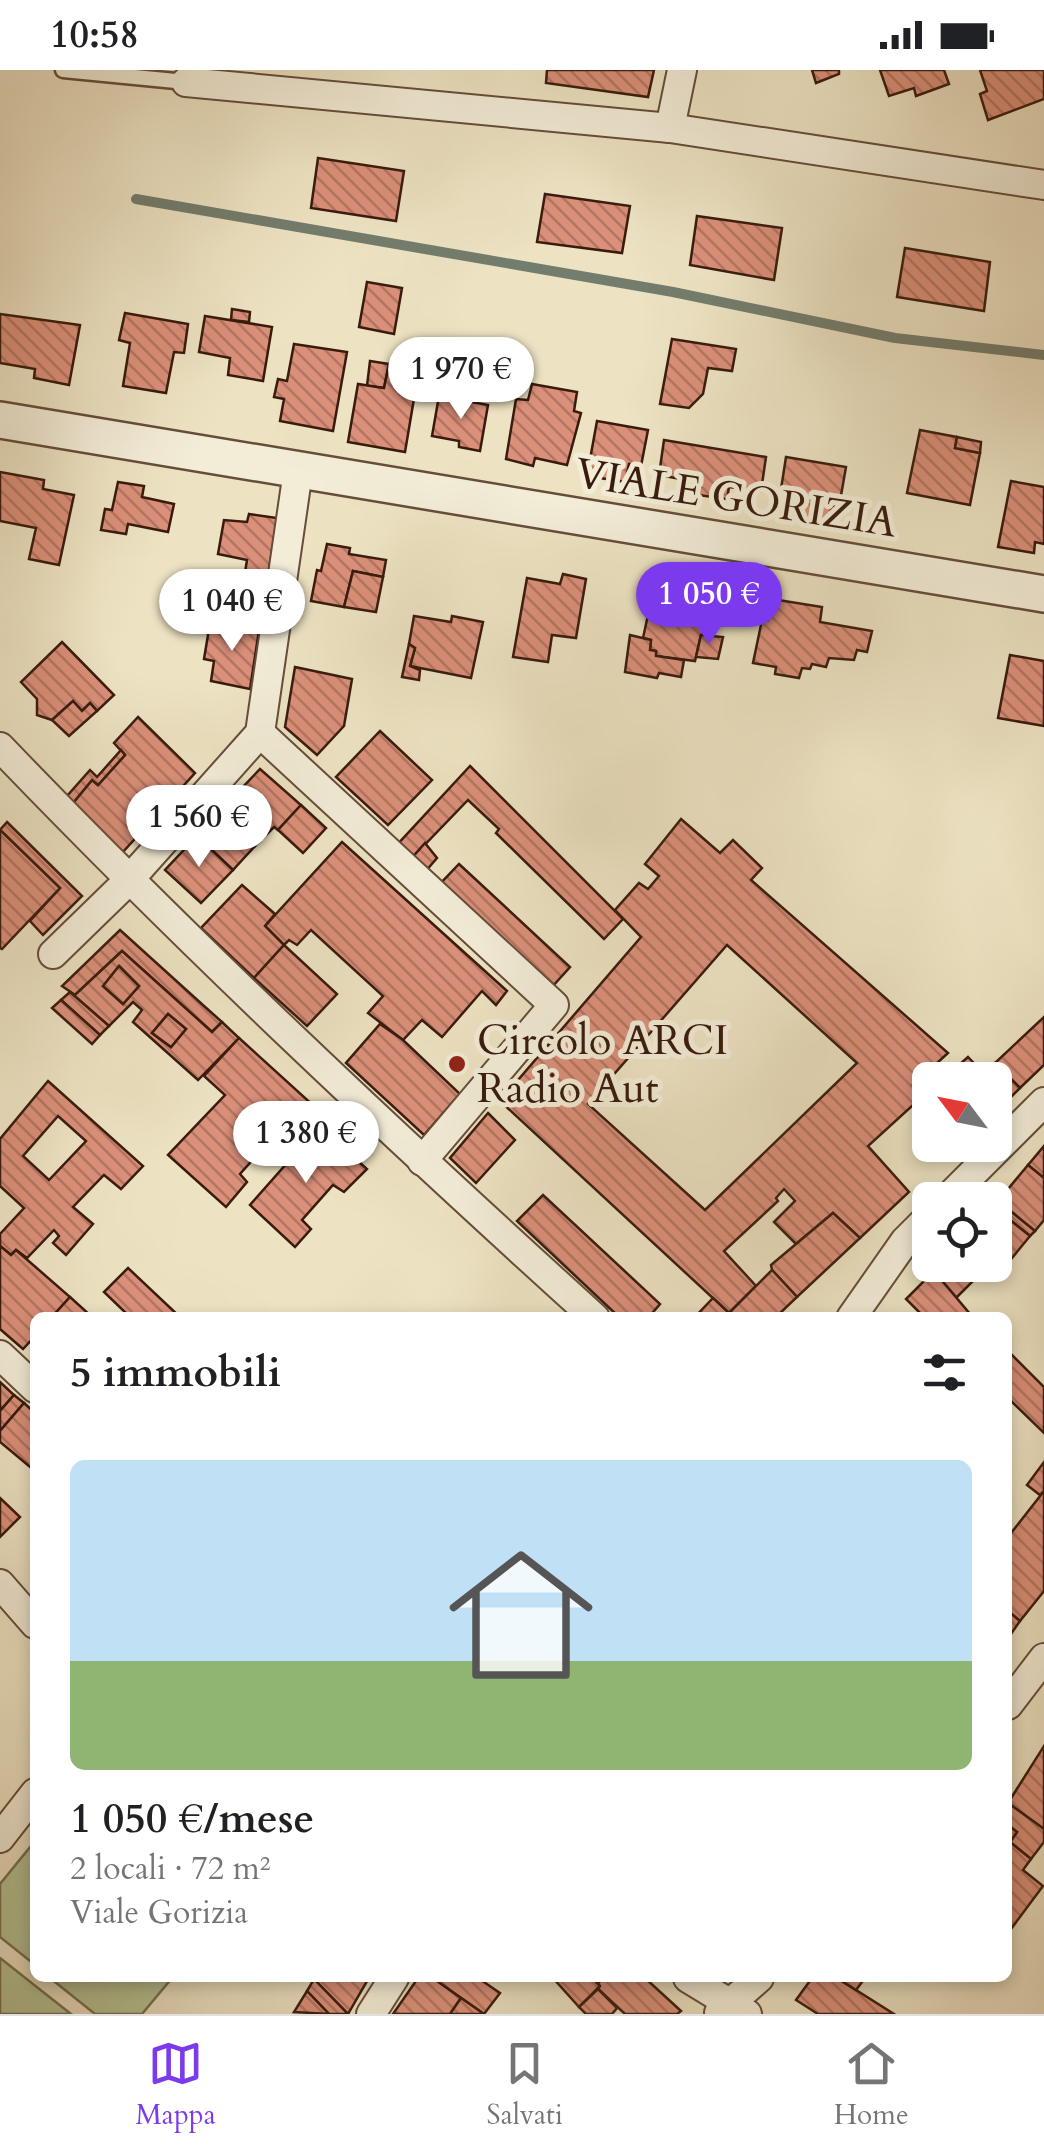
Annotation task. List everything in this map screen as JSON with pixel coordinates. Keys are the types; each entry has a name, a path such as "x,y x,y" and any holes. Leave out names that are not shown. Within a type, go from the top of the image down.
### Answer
{"street":[{"path":"670,128 682,70"},
{"path":"186,82 670,128 1044,185"},
{"name":"VIALE GORIZIA","path":"0,420 1044,594"},
{"path":"53,954 128,881 260,733 298,471"},
{"path":"260,733 554,1005 422,1161"},
{"path":"0,747 128,881 422,1161 588,1312"},
{"path":"964,1182 1044,1102"},
{"path":"855,1312 912,1235"},
{"path":"0,1355 30,1383"},
{"path":"0,1584 30,1618"},
{"path":"1012,1700 1044,1658"},
{"path":"0,1838 30,1799"},
{"path":"371,2014 388,1982"},
{"path":"694,1982 728,2007 755,1982"}],"lane":[{"path":"64,70 186,82"}],"green space":[{"path":"30,1847 30,1961 0,1937 0,1884"},
{"path":"0,1958 71,2014 0,2014"},
{"path":"55,1982 169,1982 142,2014 95,2014"}],"building":[{"path":"547,70 654,70 648,97 546,83"},
{"path":"812,70 839,70 839,74 816,83"},
{"path":"880,70 944,70 949,84 916,96 914,88 889,96"},
{"path":"980,70 1044,70 1044,99 988,120 980,94 987,91"},
{"path":"318,158 404,171 396,221 311,208"},
{"path":"545,194 630,206 622,253 537,242"},
{"path":"697,216 782,228 774,280 690,265"},
{"path":"905,248 990,262 984,311 897,297"},
{"path":"367,282 402,288 394,334 359,327"},
{"path":"232,309 250,312 249,322 231,320"},
{"path":"125,313 188,324 184,353 174,352 166,393 123,386 130,343 119,340"},
{"path":"0,314 80,325 69,385 34,378 35,369 0,363"},
{"path":"205,316 272,327 263,381 228,375 230,358 199,352"},
{"path":"672,339 736,349 732,371 708,368 703,394 689,408 660,404"},
{"path":"294,344 347,352 333,431 280,421 284,399 274,397 278,379 287,381"},
{"path":"370,361 389,364 384,388 367,386"},
{"path":"389,364 419,369 405,452 348,442 358,384 384,388"},
{"path":"532,384 577,392 574,411 581,413 567,465 535,458 533,466 506,459 516,399 528,400"},
{"path":"439,396 488,405 480,451 459,447 459,441 432,436"},
{"path":"597,421 648,430 641,466 629,464 625,482 587,476"},
{"path":"920,430 957,437 955,448 980,453 970,505 907,493"},
{"path":"957,437 981,442 980,453 955,448"},
{"path":"664,440 766,457 761,491 729,487 727,499 684,493 686,480 659,475"},
{"path":"786,457 846,467 839,507 832,507 827,525 792,519 795,505 779,502"},
{"path":"0,472 44,480 43,489 74,495 59,565 29,559 36,528 0,521"},
{"path":"1011,481 1044,487 1044,544 1035,542 1034,553 998,547"},
{"path":"118,482 144,486 142,497 174,504 168,532 128,524 126,534 101,530 105,509 112,510"},
{"path":"779,502 795,505 792,519 777,517"},
{"path":"249,514 277,518 266,590 243,585 247,560 218,554 224,520 247,522"},
{"path":"327,544 350,548 349,554 386,560 383,577 353,571 344,607 311,601"},
{"path":"353,571 383,577 376,612 344,607"},
{"path":"563,574 586,579 576,638 552,635 548,662 513,657 527,578 560,584"},
{"path":"656,578 716,589 709,635 701,635 695,661 656,656 656,651 650,650 651,640 643,638"},
{"path":"772,599 822,607 820,622 872,631 867,652 857,650 854,660 829,658 826,667 812,664 810,669 802,668 799,678 775,674 776,667 753,663 762,620 768,620"},
{"path":"414,616 451,622 452,616 483,622 471,678 410,666 415,648 409,644"},
{"path":"210,623 259,630 250,689 211,681 214,661 204,659"},
{"path":"630,635 651,640 650,650 656,651 656,656 684,660 681,677 659,673 657,678 625,672"},
{"path":"701,635 723,637 718,659 696,657"},
{"path":"62,642 114,695 97,711 90,703 82,711 73,701 52,720 37,715 37,699 21,682"},
{"path":"409,644 415,648 410,666 420,670 419,680 402,677"},
{"path":"1010,655 1044,661 1044,726 998,718"},
{"path":"295,667 352,679 344,726 317,755 285,727"},
{"path":"73,701 82,711 90,703 97,711 69,736 52,720"},
{"path":"138,717 195,773 122,853 73,803 92,780 98,785 125,755 114,743"},
{"path":"380,731 432,780 388,825 336,777"},
{"path":"121,750 125,755 98,785 92,780 73,803 67,796 90,770 97,777"},
{"path":"470,766 623,919 604,939 496,833 499,829 468,800 411,859 396,846"},
{"path":"260,769 301,805 278,830 274,827 255,846 218,813"},
{"path":"301,805 326,828 303,853 278,830"},
{"path":"218,813 255,846 233,870 197,836"},
{"path":"681,819 720,853 733,840 762,868 751,880 948,1053 938,1062 912,1062 912,1106 868,1146 909,1192 860,1238 833,1213 796,1244 774,1222 795,1201 784,1189 776,1198 778,1201 724,1251 756,1286 730,1312 500,1101 641,937 615,910 639,883 648,889 659,876 645,864","holes":["727,945 857,1063 705,1210 588,1104"]},
{"path":"7,822 82,896 43,935 30,921 60,888 0,830"},
{"path":"0,830 60,888 2,949 0,948"},
{"path":"197,836 233,870 201,903 165,870"},
{"path":"342,842 507,991 496,1005 482,991 442,1037 422,1020 403,1040 368,1013 383,996 311,930 297,945 289,940 284,945 265,926"},
{"path":"425,843 437,858 425,872 411,859"},
{"path":"459,864 570,967 552,987 439,885"},
{"path":"242,885 275,914 265,926 284,945 254,978 201,928"},
{"path":"120,930 222,1022 212,1032 122,951 75,995 62,986"},
{"path":"284,945 337,994 307,1026 254,978"},
{"path":"122,951 212,1032 222,1022 239,1038 198,1080 133,1022 142,1010 133,1002 109,1026 70,992 75,995","holes":["119,966 139,986 123,1004 103,986","168,1014 186,1029 171,1047 152,1033"]},
{"path":"119,966 139,986 123,1004 103,986"},
{"path":"70,992 109,1026 100,1035 61,1000"},
{"path":"61,1000 100,1035 92,1044 52,1008"},
{"path":"168,1014 186,1029 171,1047 152,1033"},
{"path":"1044,1017 1044,1065 1020,1088 1012,1080 1012,1062 996,1062"},
{"path":"380,1024 403,1040 460,1094 424,1135 346,1063"},
{"path":"239,1038 315,1107 267,1160 258,1154 240,1174 247,1182 226,1207 168,1155 225,1095 204,1076"},
{"path":"1012,1080 1020,1088 1012,1096"},
{"path":"48,1081 143,1166 121,1189 104,1175 73,1207 93,1224 66,1255 53,1243 59,1236 54,1230 27,1258 16,1250 11,1255 0,1246 0,1234 24,1208 0,1186 0,1139","holes":["58,1116 86,1141 49,1180 23,1156"]},
{"path":"488,1113 515,1140 476,1183 450,1158"},
{"path":"329,1135 367,1169 344,1192 333,1185 302,1220 311,1229 295,1247 250,1205 311,1136 320,1144"},
{"path":"1044,1146 1044,1178 1028,1165"},
{"path":"1028,1165 1044,1178 1044,1220 1035,1231 1012,1212 1012,1184"},
{"path":"543,1195 660,1304 653,1312 614,1312 517,1221"},
{"path":"1012,1212 1035,1231 1030,1236 1012,1222"},
{"path":"833,1213 860,1238 797,1297 771,1265"},
{"path":"1012,1222 1030,1236 1012,1258"},
{"path":"0,1246 11,1255 16,1250 70,1297 56,1312 30,1312 30,1341 23,1349 0,1329"},
{"path":"128,1268 175,1312 125,1312 104,1292"},
{"path":"772,1270 797,1297 781,1312 730,1312"},
{"path":"923,1282 943,1282 968,1312 919,1312 906,1299"},
{"path":"942,1282 972,1282 955,1299"},
{"path":"70,1297 87,1312 56,1312"},
{"path":"713,1298 728,1312 700,1312"},
{"path":"1012,1355 1044,1387 1044,1433 1012,1402"},
{"path":"0,1382 14,1395 0,1411"},
{"path":"14,1395 24,1403 0,1431 0,1411"},
{"path":"24,1403 30,1408 30,1467 0,1442 0,1431"},
{"path":"1044,1462 1044,1491 1040,1495 1027,1485"},
{"path":"1044,1491 1044,1591 1020,1621 1012,1614 1012,1532"},
{"path":"0,1498 20,1517 0,1537"},
{"path":"1012,1614 1020,1621 1012,1632"},
{"path":"1044,1746 1044,1829 1012,1806 1012,1797"},
{"path":"1012,1806 1044,1829 1044,1842 1031,1859 1012,1844 1017,1832 1012,1828"},
{"path":"1012,1844 1031,1859 1023,1870 1043,1886 1012,1928"},
{"path":"312,1982 317,1982 348,2014 329,2014 307,1991"},
{"path":"316,1982 366,1982 348,2014"},
{"path":"415,1982 439,1982 461,1998 450,2014 393,2014"},
{"path":"439,1982 484,1982 500,1993 484,2014"},
{"path":"557,1982 596,1982 600,1986 579,2007"},
{"path":"649,1982 681,2011 625,2014 598,1989 598,1983"},
{"path":"809,1982 843,1982 894,2014 818,2014 796,2000"},
{"path":"843,1982 862,1982 856,1990"},
{"path":"598,1989 617,2008 612,2014 586,2014 579,2007"},
{"path":"307,1991 329,2014 294,2012"},
{"path":"461,1998 484,2014 450,2014"}],"waterway":[{"path":"136,199 673,292 895,338 1044,355"}],"place":[{"name":"Circolo ARCI Radio Aut","path":"457,1064"}]}
